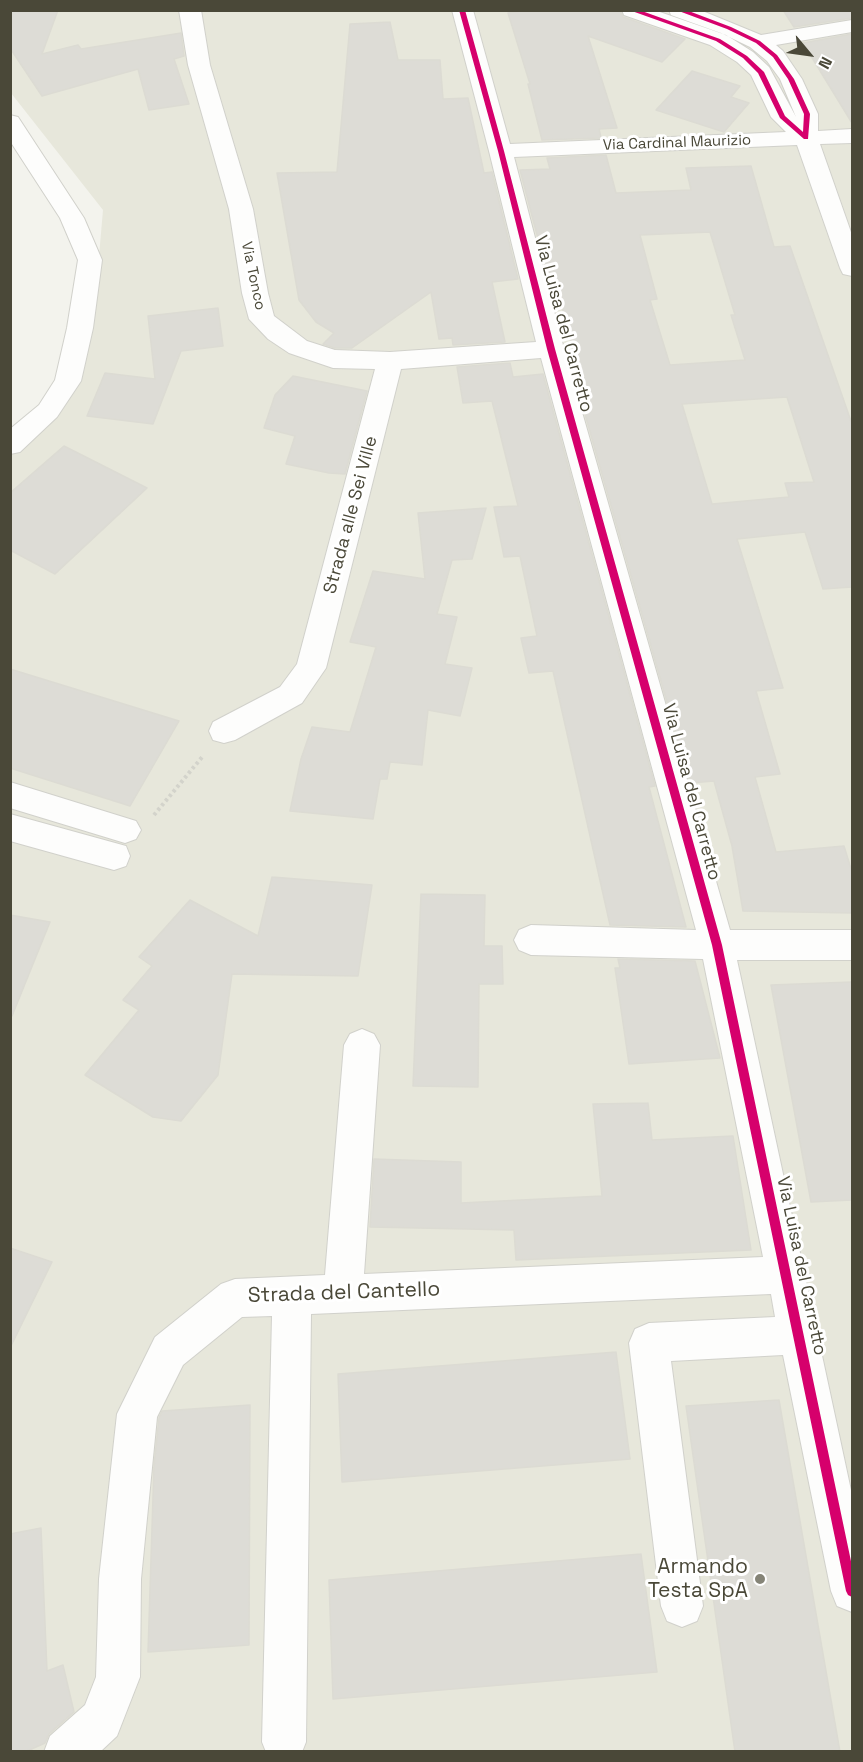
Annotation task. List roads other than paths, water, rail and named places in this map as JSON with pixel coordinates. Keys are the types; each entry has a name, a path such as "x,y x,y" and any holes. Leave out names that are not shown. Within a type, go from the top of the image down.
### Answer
{"street":[{"name":"Via Tonco","path":"190,10 199,65 241,209 255,293 262,319 277,333 298,347 333,359 390,362 551,349"},
{"name":"Via Luisa del Carretto","path":"462,10 501,151 551,349 717,945 852,1591"},
{"path":"632,10 718,40 746,57 761,72 782,117 806,138"},
{"path":"679,10 729,28 758,42 775,57 791,79 807,114 806,138 852,268"},
{"path":"758,42 852,26"},
{"path":"10,122 72,218 90,260 80,328 68,381 48,411 10,445"},
{"name":"Via Cardinal Maurizio","path":"501,151 852,136"},
{"name":"Strada alle Sei Ville","path":"224,731 291,695 311,668 390,362"},
{"path":"10,795 119,843 10,826"},
{"path":"531,940 717,945 852,945"},
{"path":"343,1293 362,1045"},
{"name":"Strada del Cantello","path":"66,1752 100,1720 118,1677 120,1579 137,1414 169,1351 235,1298 785,1275"},
{"path":"284,1743 292,1296"},
{"path":"682,1606 649,1343 799,1335"}],"place":[{"name":"Armando Testa SpA","path":"760,1579"}]}
